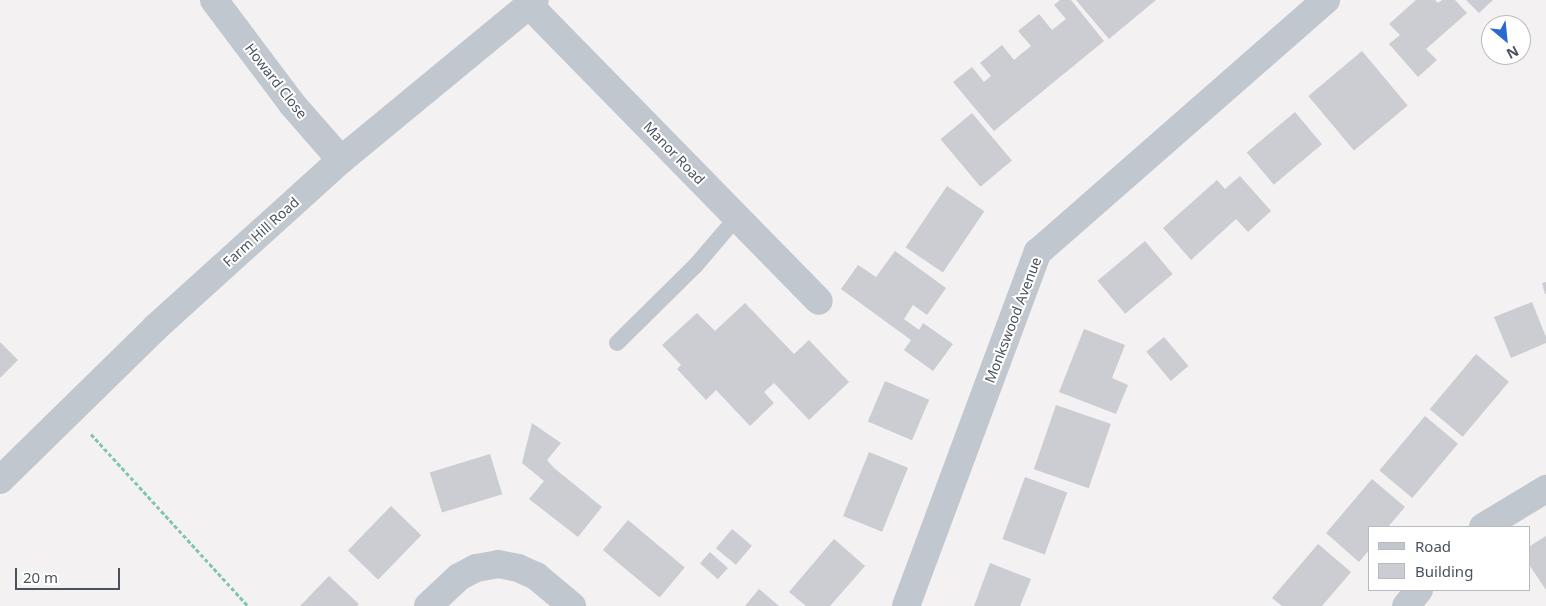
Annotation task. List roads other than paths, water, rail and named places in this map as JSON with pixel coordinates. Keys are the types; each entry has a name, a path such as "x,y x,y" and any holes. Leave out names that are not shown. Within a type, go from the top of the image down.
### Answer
{"street":[{"name":"Howard Close","path":"214,0 292,104 341,160"},
{"name":"Monkswood Avenue","path":"906,606 1038,252 1326,0"},
{"name":"Farm Hill Road","path":"0,480 155,328 341,160 532,3"},
{"name":"Manor Road","path":"532,3 819,301"},
{"path":"1485,526 1546,489"},
{"path":"428,606 459,577 476,568 498,564 518,568 536,576 572,606"},
{"path":"1406,606 1418,591"}],"lane":[{"path":"617,343 696,264 737,217"}]}
